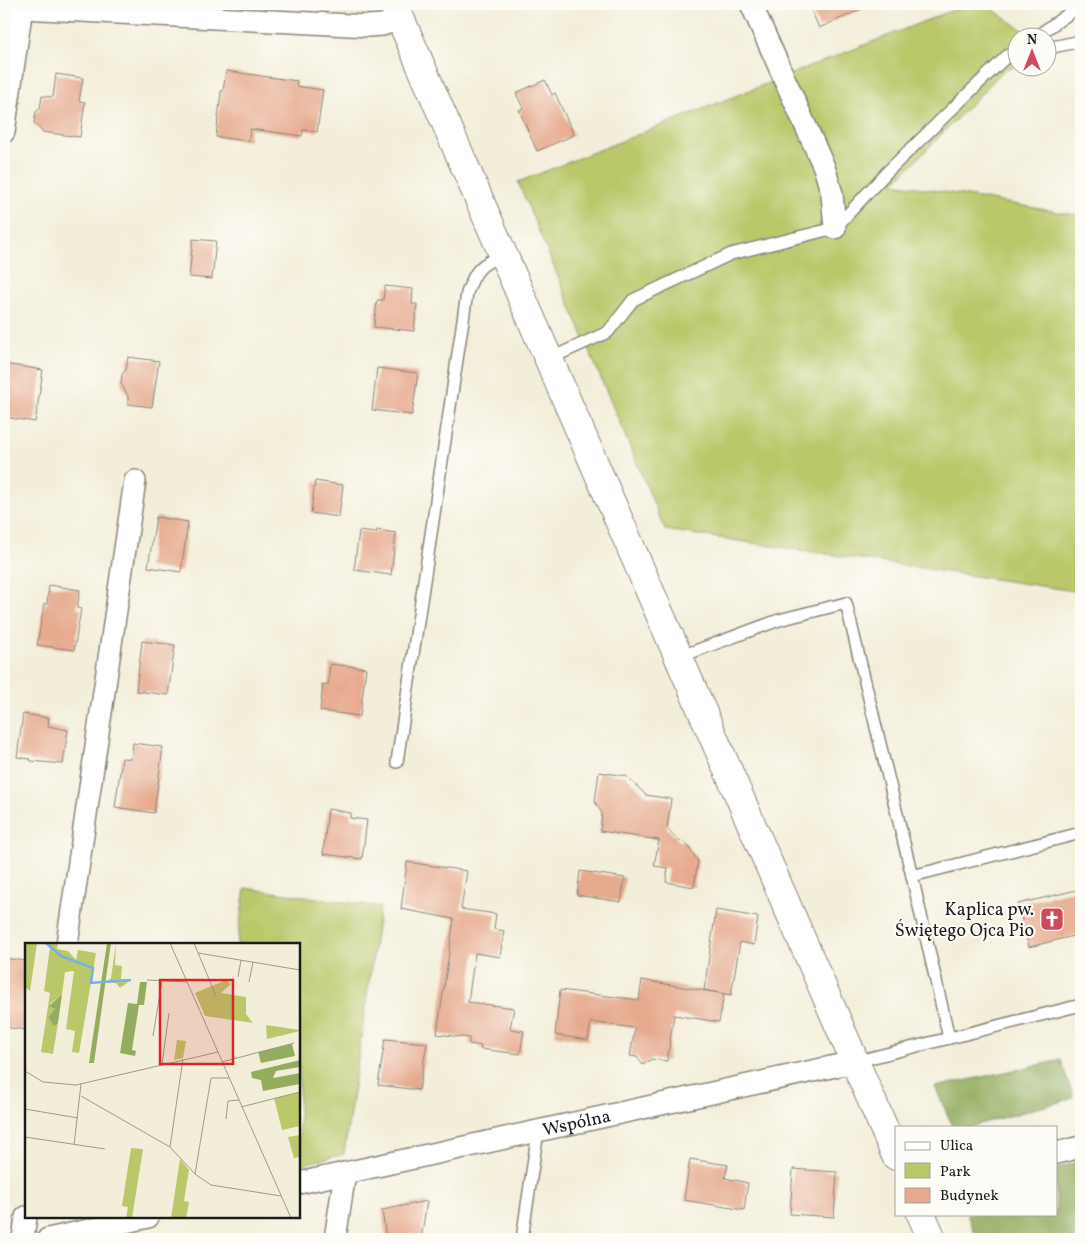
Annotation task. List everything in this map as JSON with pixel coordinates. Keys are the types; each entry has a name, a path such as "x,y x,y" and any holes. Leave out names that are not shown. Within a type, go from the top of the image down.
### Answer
{"street":[{"path":"751,4 824,168 832,194 835,228"},
{"path":"4,132 13,7 369,26 382,24 397,11 895,1154"},
{"path":"67,943 135,481"},
{"name":"Wspólna","path":"300,1183 854,1062"},
{"path":"1058,1153 1081,1147"},
{"path":"335,1239 345,1173"},
{"path":"23,1239 26,1218"},
{"path":"48,1239 143,1218"}],"lane":[{"path":"1048,28 1081,5"},
{"path":"1058,46 1081,41"},
{"path":"549,359 608,332 633,300 731,254 835,228 887,172 1008,59"},
{"path":"397,762 467,293 473,274 485,262 503,255"},
{"path":"678,657 779,620 846,603 949,1038"},
{"path":"912,876 1081,833"},
{"path":"854,1062 1081,1005"},
{"path":"522,1239 538,1131"}],"green space":[{"path":"968,4 985,4 1020,28 1008,28 1008,68 1005,69 894,183 1081,216 1081,592 665,530 518,182"},
{"path":"245,888 380,907 344,1154 300,1165 300,943 237,943"},
{"path":"1061,1060 1074,1098 973,1126 953,1126 935,1087"},
{"path":"1081,1161 1081,1239 977,1239 968,1216 1058,1216 1058,1167"}],"building":[{"path":"809,4 873,4 819,28"},
{"path":"226,71 297,81 296,86 323,90 317,132 303,130 302,136 250,129 249,141 216,137 221,91 223,91"},
{"path":"56,74 83,78 79,101 85,102 80,137 42,132 34,123 36,112 40,109 42,96 53,97"},
{"path":"545,80 552,95 555,93 574,135 537,151 519,110 523,108 516,93"},
{"path":"193,239 216,241 212,279 189,277"},
{"path":"385,286 413,289 412,304 417,304 414,331 374,327 377,300 383,300"},
{"path":"128,357 159,361 152,407 128,404 128,396 121,384 122,374 126,370"},
{"path":"4,364 43,370 35,422 4,417"},
{"path":"377,368 418,373 412,415 372,410"},
{"path":"315,481 343,485 339,517 311,513"},
{"path":"156,517 188,522 181,572 148,567"},
{"path":"377,530 396,533 391,575 354,570 359,531 376,533"},
{"path":"49,585 80,590 77,608 81,609 74,650 37,645 44,604 47,604"},
{"path":"142,641 175,645 168,695 136,691"},
{"path":"330,664 366,668 360,716 320,711 323,684 328,685"},
{"path":"23,714 49,718 48,726 68,730 63,764 31,761 30,759 17,757"},
{"path":"133,743 163,747 154,813 115,807 122,758 131,759"},
{"path":"599,772 626,776 646,795 671,799 667,828 679,841 685,842 698,861 694,887 666,882 668,868 654,866 659,840 600,831 602,813 595,802"},
{"path":"328,809 351,813 350,818 367,820 362,859 323,854"},
{"path":"407,862 467,871 461,909 496,914 494,929 504,931 500,957 475,953 468,1002 514,1008 510,1029 524,1031 520,1054 480,1049 481,1046 469,1044 469,1038 437,1034 454,919 401,909"},
{"path":"580,871 625,878 621,902 577,895"},
{"name":"Kaplica pw. Świętego Ojca Pio","path":"1081,889 1081,934 1029,947 1018,904"},
{"path":"716,910 758,917 754,945 740,942 731,995 704,990"},
{"path":"4,958 25,961 25,1030 4,1027"},
{"path":"642,980 724,994 719,1022 674,1015 667,1061 652,1059 643,1065 637,1057 630,1056 635,1028 591,1022 588,1040 555,1035 560,990 639,1000"},
{"path":"385,1039 427,1043 419,1090 378,1085"},
{"path":"690,1159 728,1165 725,1178 748,1183 744,1210 684,1200"},
{"path":"793,1169 837,1172 834,1217 790,1214"},
{"path":"427,1201 421,1239 386,1239 382,1210"}],"place":[{"name":"Kaplica pw. Świętego Ojca Pio","path":"1052,919"}]}
